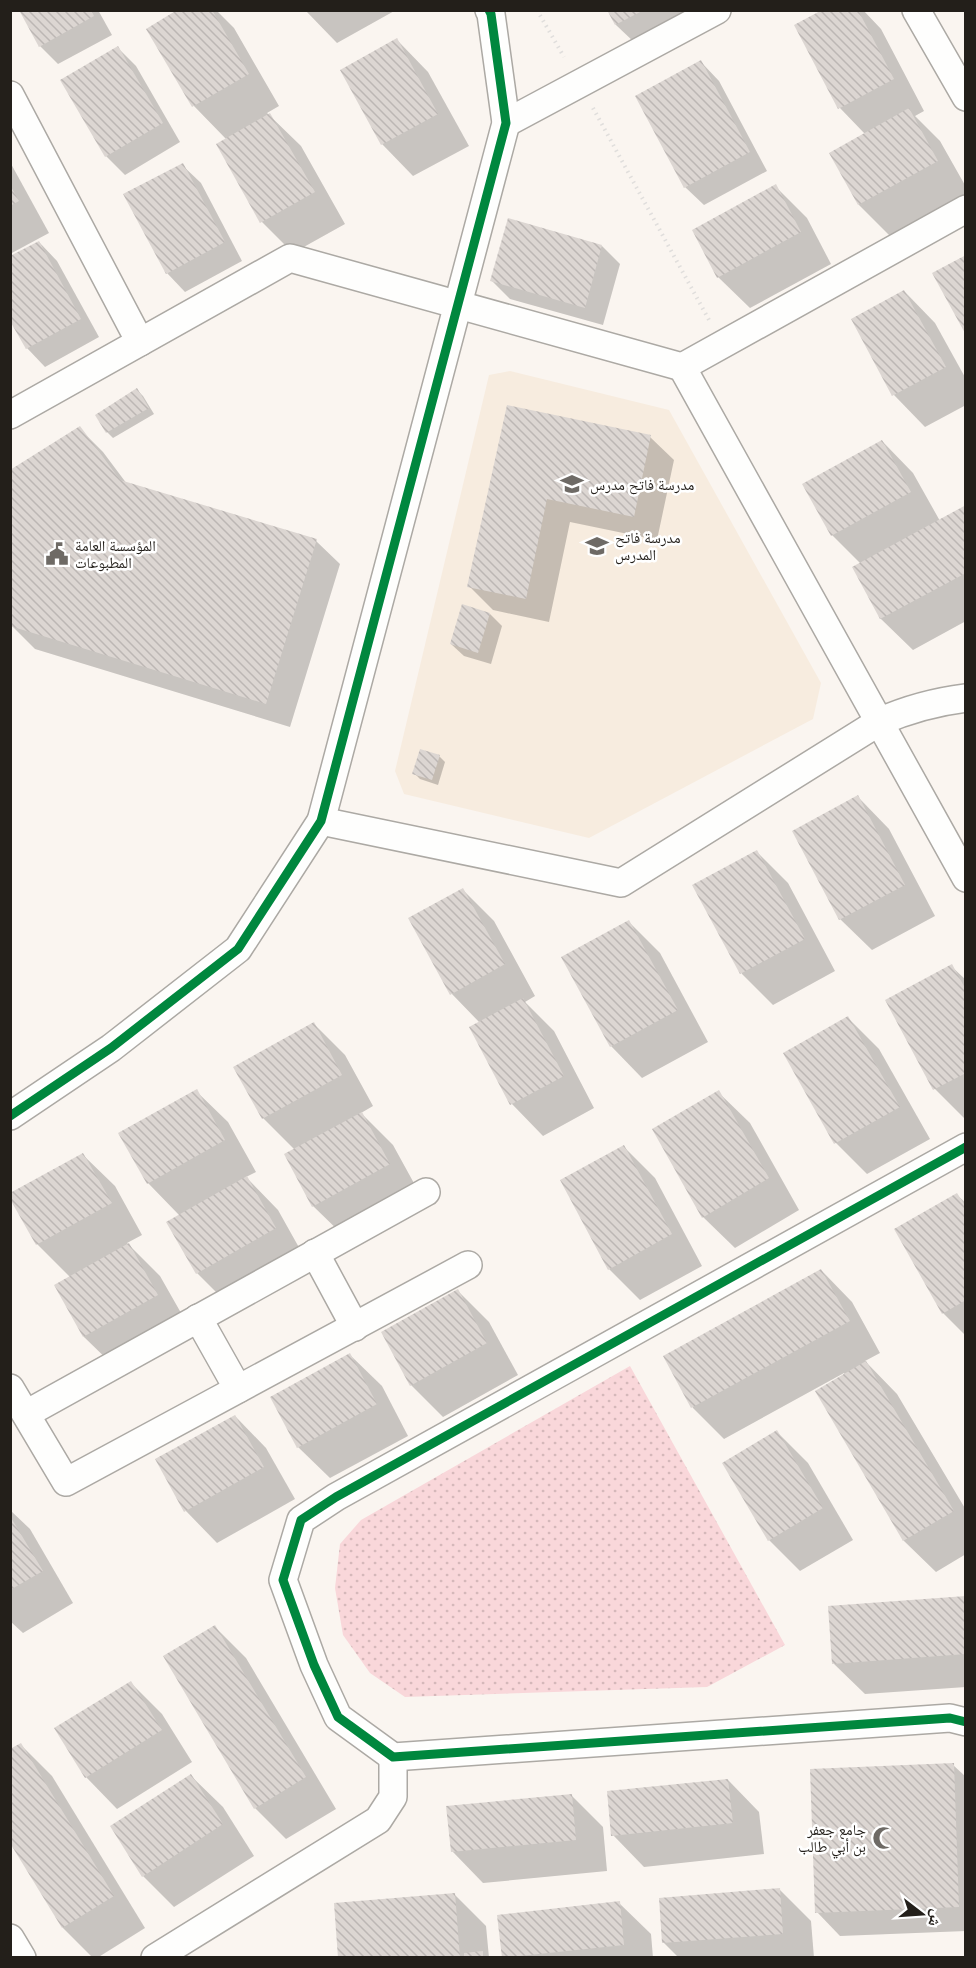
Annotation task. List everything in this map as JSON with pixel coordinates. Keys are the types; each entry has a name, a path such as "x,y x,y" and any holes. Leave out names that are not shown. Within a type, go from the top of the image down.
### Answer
{"street":[{"path":"10,1116 111,1048 238,949 321,822 506,123 489,10"},
{"path":"506,123 717,10"},
{"path":"916,10 966,97"},
{"path":"10,96 140,342"},
{"path":"10,415 290,258 682,367 966,209"},
{"path":"682,367 966,878"},
{"path":"321,822 621,883 879,722 908,709 939,701 966,698"},
{"path":"966,1147 346,1491 301,1520 283,1580 314,1665 338,1717 393,1757 950,1719 966,1722"},
{"path":"26,1414 426,1192"},
{"path":"315,1254 355,1327"},
{"path":"10,1388 66,1482 468,1265"},
{"path":"198,1318 238,1389"},
{"path":"155,1958 378,1820 393,1797 393,1757"},
{"path":"10,1938 22,1958"}],"path":[{"path":"537,10 722,344"}],"shaded area":[{"name":"مدرسة فاتح المدرس","path":"510,371 669,410 821,683 813,719 589,838 404,794 395,771 489,375"},
{"path":"630,1366 785,1645 707,1687 405,1697 370,1673 343,1635 335,1588 340,1544 361,1520"}],"building":[{"path":"19,10 91,10 94,16 39,47"},
{"path":"177,10 212,10 249,74 192,107 146,29"},
{"path":"607,10 644,10 615,25"},
{"path":"822,10 858,10 894,79 838,109 794,25"},
{"path":"397,38 438,114 381,145 340,70"},
{"path":"118,46 163,123 105,157 60,80"},
{"path":"701,60 750,152 684,188 635,96"},
{"path":"909,108 938,161 858,205 829,153"},
{"path":"270,113 315,192 260,223 216,144"},
{"path":"183,163 225,242 166,274 123,194"},
{"path":"776,184 801,232 717,278 692,230"},
{"path":"10,185 19,201 10,206"},
{"path":"508,218 602,245 585,308 490,281"},
{"path":"39,241 81,319 26,349 10,321 10,256"},
{"path":"966,255 966,335 932,273"},
{"path":"904,290 946,367 892,396 851,319"},
{"path":"137,388 149,408 106,433 95,415"},
{"path":"507,405 651,435 634,517 547,499 526,599 467,587"},
{"path":"80,426 120,480 317,539 266,704 10,626 10,470"},
{"path":"882,440 911,492 831,536 802,484"},
{"path":"966,505 966,573 880,619 852,567"},
{"path":"462,604 490,613 478,653 450,644"},
{"path":"420,749 440,755 432,780 412,774"},
{"path":"858,795 905,885 839,920 792,831"},
{"path":"757,850 805,939 740,974 692,885"},
{"path":"463,888 505,964 450,995 408,918"},
{"path":"629,920 678,1010 610,1047 561,957"},
{"path":"952,964 966,990 966,1073 933,1090 885,1000"},
{"path":"523,998 564,1076 510,1105 469,1027"},
{"path":"848,1016 900,1107 834,1144 783,1053"},
{"path":"314,1022 342,1075 262,1119 233,1067"},
{"path":"197,1089 225,1140 147,1184 118,1133"},
{"path":"719,1090 769,1178 702,1218 652,1129"},
{"path":"362,1112 390,1164 312,1207 284,1154"},
{"path":"624,1145 672,1234 608,1270 560,1180"},
{"path":"83,1153 112,1203 36,1245 10,1199 10,1193"},
{"path":"247,1176 276,1228 196,1274 166,1222"},
{"path":"957,1193 966,1207 966,1300 942,1314 894,1229"},
{"path":"129,1243 158,1295 83,1337 54,1285"},
{"path":"821,1269 850,1321 691,1408 663,1356"},
{"path":"458,1289 487,1343 410,1386 381,1332"},
{"path":"350,1353 377,1404 297,1448 270,1397"},
{"path":"866,1361 954,1511 903,1541 815,1391"},
{"path":"235,1415 264,1467 184,1512 155,1459"},
{"path":"777,1430 823,1508 768,1541 722,1463"},
{"path":"10,1516 43,1571 10,1590"},
{"path":"966,1596 966,1654 832,1664 828,1606"},
{"path":"215,1625 306,1777 254,1809 163,1656"},
{"path":"131,1681 162,1730 85,1778 54,1728"},
{"path":"21,1743 114,1896 62,1928 10,1843 10,1749"},
{"name":"جامع جعفر بن أبي طالب","path":"954,1763 959,1907 815,1913 810,1769"},
{"path":"191,1774 223,1824 142,1877 110,1826"},
{"path":"728,1779 733,1823 611,1836 607,1791"},
{"path":"572,1794 576,1840 451,1852 446,1806"},
{"path":"780,1888 783,1934 662,1943 659,1898"},
{"path":"455,1893 460,1958 338,1958 334,1903"},
{"path":"620,1901 624,1945 502,1958 497,1915"},
{"path":"483,1951 483,1958 464,1958 464,1953"}],"cycle path":[{"path":"10,1116 111,1048 238,949 321,821 506,123 489,10"},
{"path":"966,1147 336,1497 301,1520 283,1580 314,1665 338,1717 393,1757 950,1718 966,1722"}],"place":[{"name":"مدرسة فاتح مدرس","path":"572,484"},
{"name":"مدرسة فاتح المدرس","path":"597,546"},
{"name":"المؤسسة العامة المطبوعات","path":"57,554"},
{"name":"جامع جعفر بن أبي طالب","path":"884,1838"}]}
